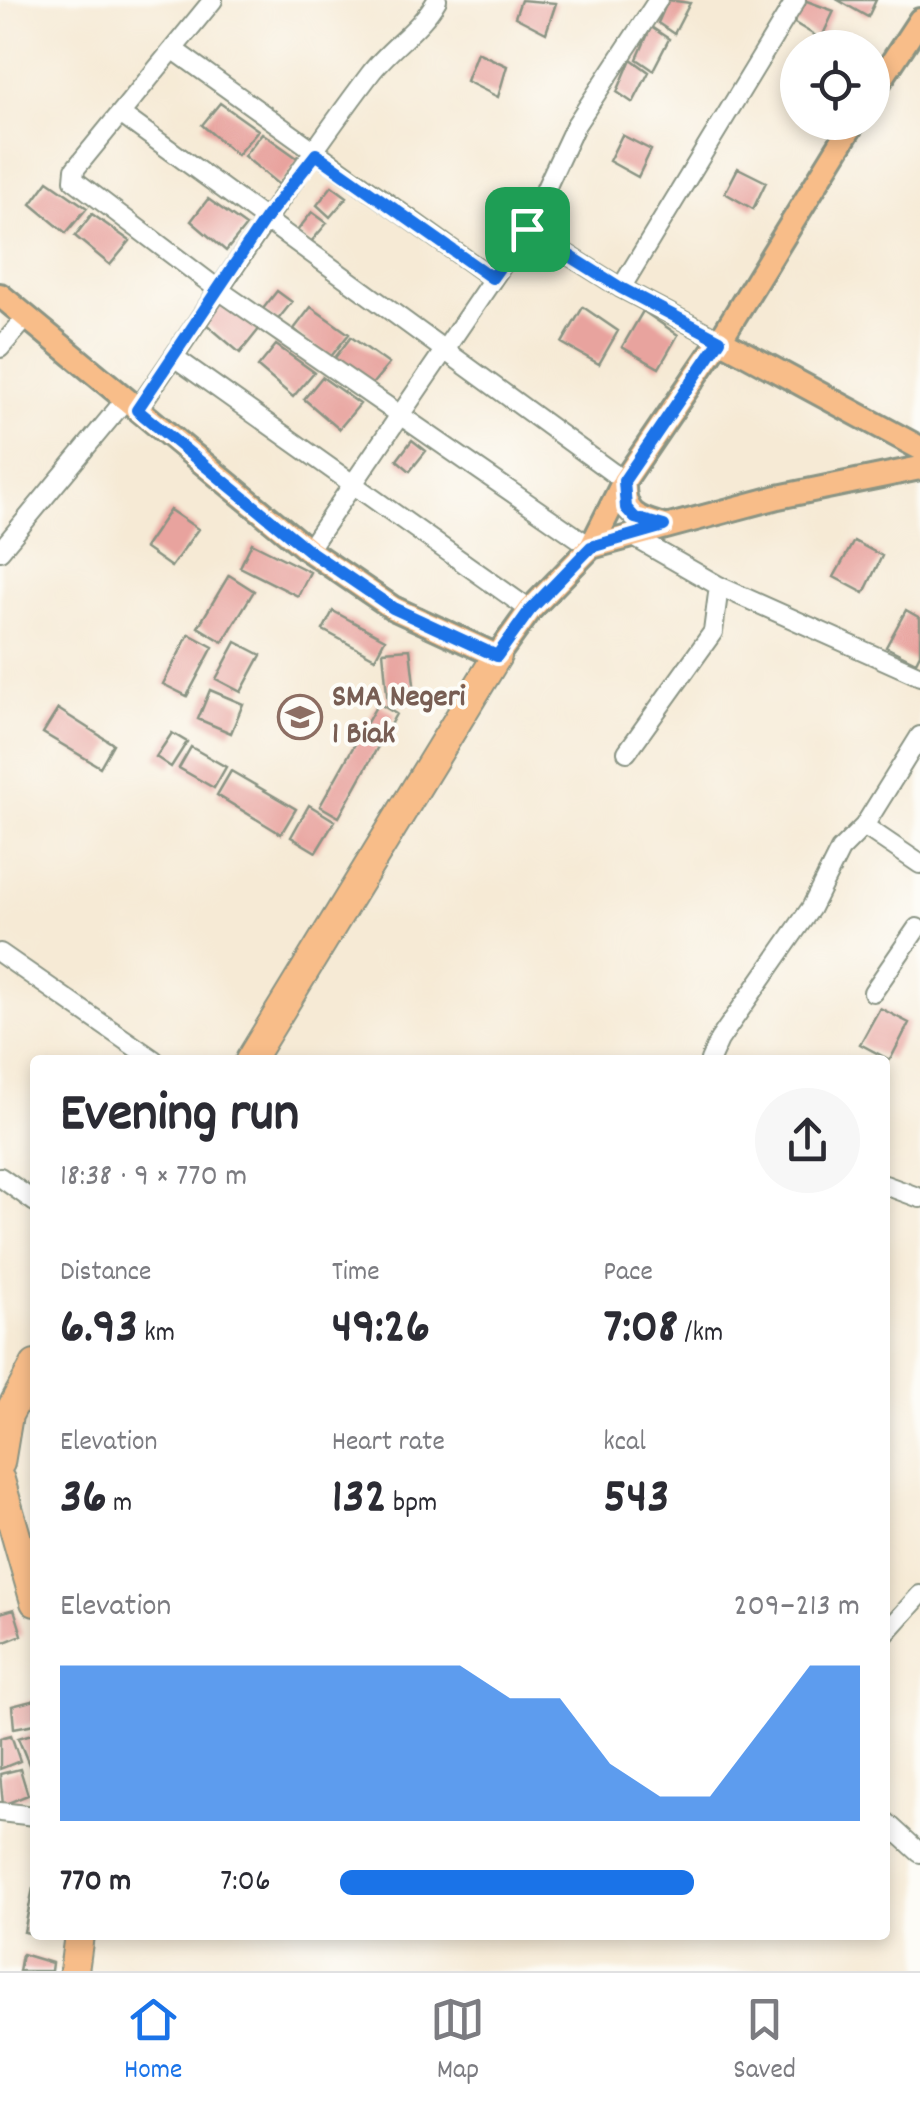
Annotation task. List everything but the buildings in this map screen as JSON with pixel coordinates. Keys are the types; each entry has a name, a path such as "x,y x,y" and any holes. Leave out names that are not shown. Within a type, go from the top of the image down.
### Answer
{"highway":[{"path":"253,1055 497,656"},
{"path":"0,1464 8,1415 30,1374"},
{"path":"0,1480 30,1585"},
{"path":"74,1971 79,1940"}],"main road":[{"path":"890,66 920,20"},
{"path":"0,295 308,550 393,608 497,656 530,610 591,547 624,481 720,340 843,140"},
{"path":"720,340 920,448"},
{"path":"591,547 664,526 920,468"},
{"path":"624,481 626,508 635,518 664,526"}],"street":[{"path":"213,0 74,170 74,180 219,290 591,547"},
{"path":"0,551 174,357 265,219 316,154 372,71 423,20 437,0"},
{"path":"308,550 527,229 575,126 658,0"},
{"path":"621,288 796,0"},
{"path":"174,50 492,278"},
{"path":"122,115 624,481"},
{"path":"527,229 621,288 720,340"},
{"path":"0,348 27,317"},
{"path":"174,357 530,610"},
{"path":"632,536 719,586 920,676"},
{"path":"626,752 713,632 719,586"},
{"path":"712,1055 811,908 840,850 864,826 920,736"},
{"path":"864,826 920,864"},
{"path":"874,992 918,929 920,907"},
{"path":"0,953 147,1055"},
{"path":"0,1176 30,1198"},
{"path":"890,1187 920,1198"},
{"path":"890,1628 920,1595"},
{"path":"0,1812 30,1815"},
{"path":"890,1826 920,1853"}],"place":[{"name":"SMA Negeri 1 Biak","path":"300,717"}],"route":[{"path":"316,154 492,278 527,229 621,288 720,340 624,481 626,508 635,518 664,526 591,547 530,610 497,656 393,608 308,550 137,410 265,219 316,154"}]}
